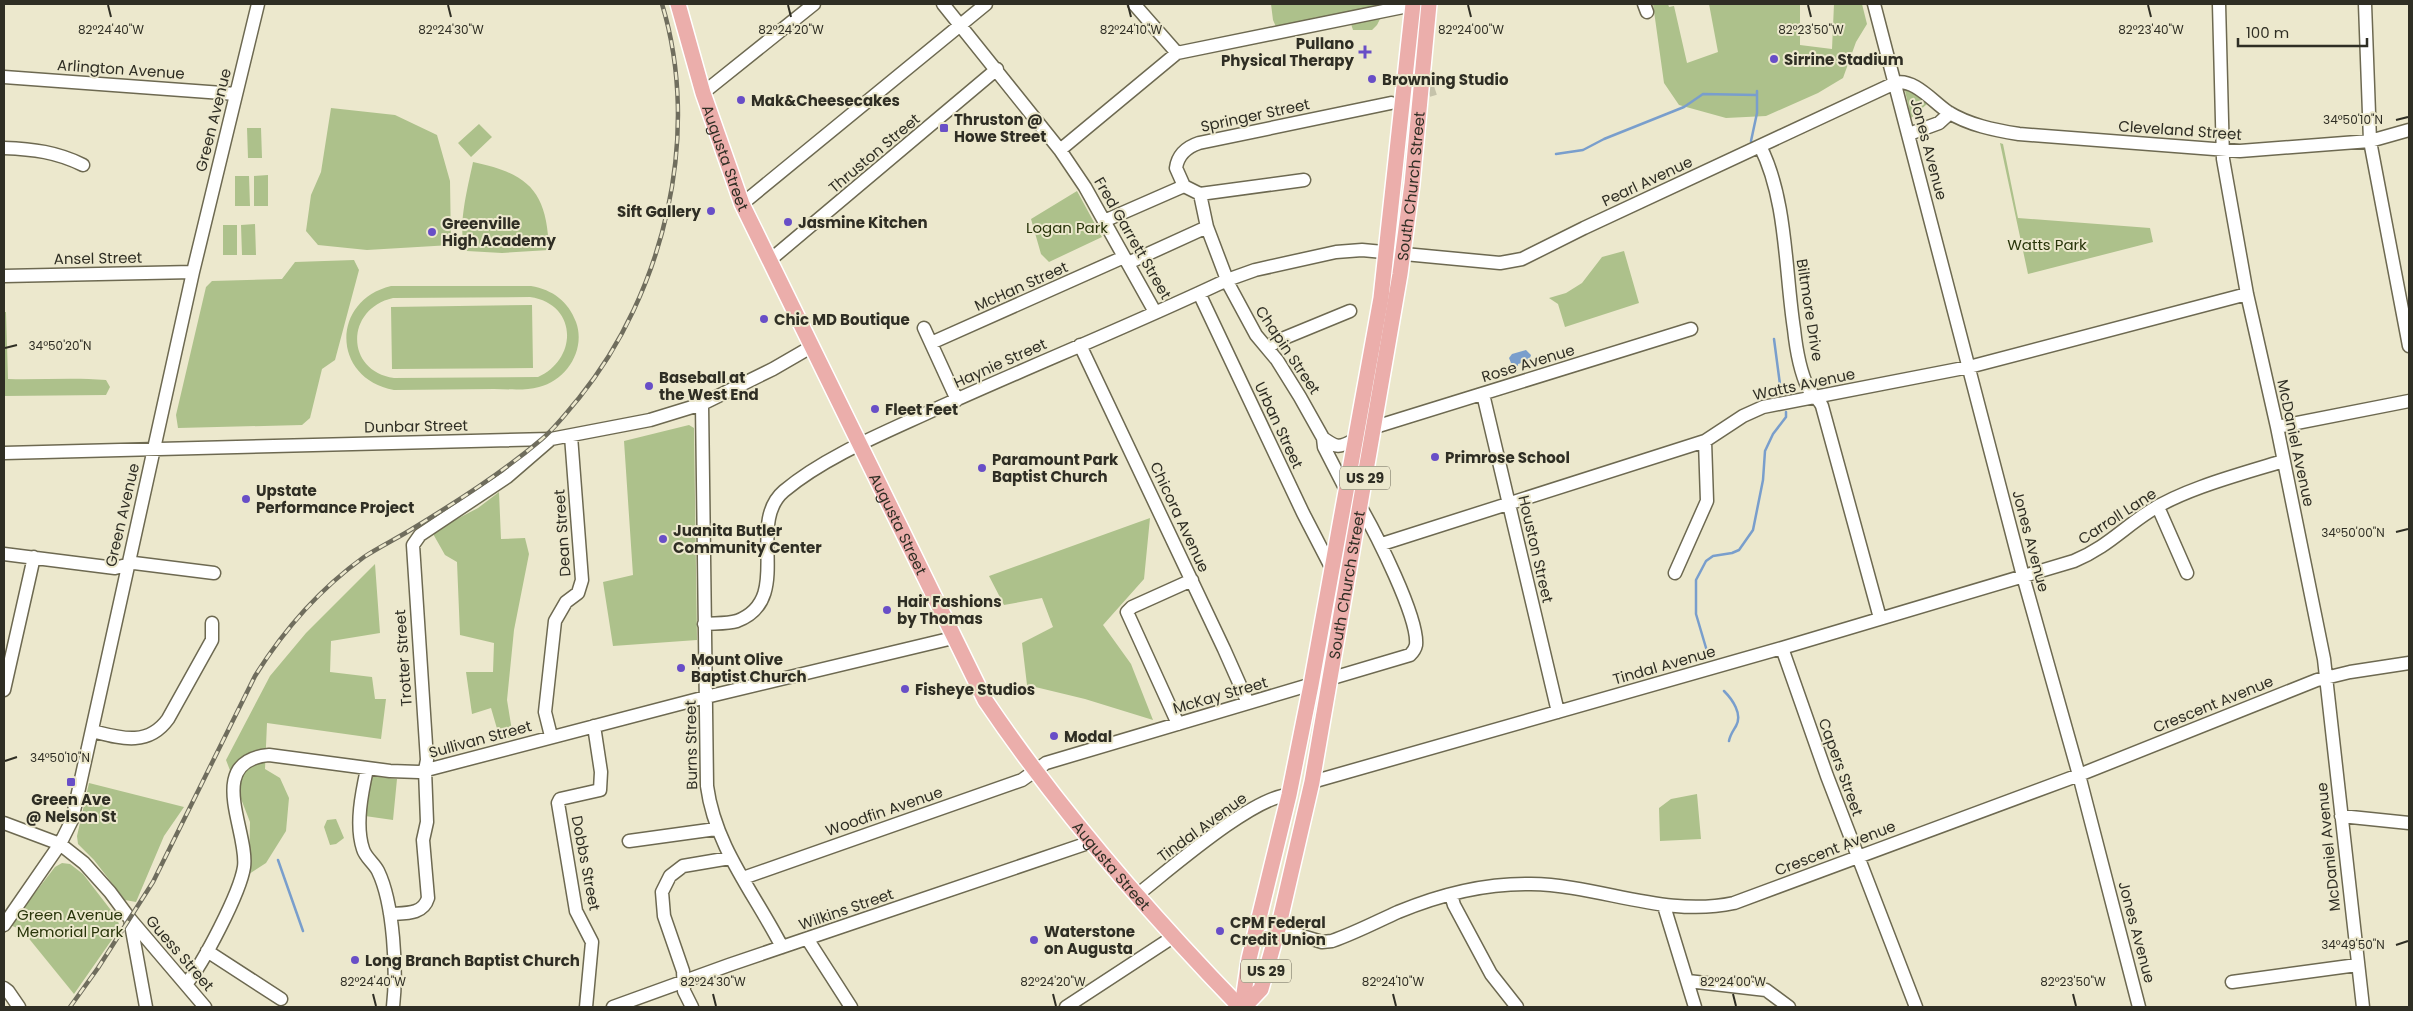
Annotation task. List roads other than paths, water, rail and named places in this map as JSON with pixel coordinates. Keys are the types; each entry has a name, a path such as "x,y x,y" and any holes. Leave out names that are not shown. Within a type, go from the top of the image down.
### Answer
{"main road":[{"name":"Augusta Street","path":"678,4 703,93 742,204 985,700 1034,770 1090,842 1173,937 1242,1007"},
{"name":"South Church Street","path":"1242,1007 1249,960 1260,923 1289,795 1311,685 1380,298 1413,4"},
{"name":"South Church Street","path":"1242,1007 1261,989 1278,928 1312,782 1375,427 1403,255 1412,184 1429,4"}],"street":[{"name":"Green Avenue","path":"4,925 60,844 72,820 193,272 258,4"},
{"path":"703,93 814,4"},
{"name":"Fred Garrett Street","path":"943,4 1060,150 1104,221 1156,312 1227,280 1255,270 1336,252 1362,250 1403,255"},
{"path":"742,204 986,4"},
{"path":"1134,4 1177,53"},
{"path":"1060,150 1177,53 1413,4"},
{"path":"1874,4 1895,83"},
{"name":"McDaniel Avenue","path":"2220,4 2223,151 2248,294 2284,461 2326,678 2363,1007"},
{"path":"2365,4 2370,140 2409,346"},
{"name":"Thruston Street","path":"770,260 997,69"},
{"name":"Arlington Avenue","path":"4,77 236,94"},
{"name":"Pearl Avenue","path":"1403,255 1511,263 1895,83"},
{"name":"Cleveland Street","path":"1895,83 1909,83 1950,113 1974,124 2019,134 2223,151 2370,140 2409,130"},
{"name":"Jones Avenue","path":"1895,83 2023,576 2079,775 2139,1007"},
{"name":"Springer Street","path":"1184,186 1176,168 1182,153 1190,146 1391,103"},
{"path":"1909,134 1940,123 1950,113"},
{"name":"Biltmore Drive","path":"1760,146 1770,168 1777,197 1797,349 1808,389 1822,406 1880,618"},
{"path":"4,148 52,152 83,165"},
{"path":"1104,221 1184,186 1200,194 1304,180"},
{"path":"1200,194 1207,228 1227,280"},
{"name":"McHan Street","path":"931,343 1126,260 1207,228"},
{"name":"Ansel Street","path":"4,276 193,272"},
{"name":"Chapin Street","path":"1227,280 1256,335 1300,397 1323,438 1324,447 1345,488"},
{"name":"Urban Street","path":"1199,293 1303,513 1332,569"},
{"name":"Watts Avenue","path":"1382,544 1705,441 1753,411 1969,367 2248,294"},
{"path":"1267,348 1277,341 1350,311"},
{"name":"Haynie Street","path":"704,624 736,621 753,611 766,590 768,519 774,503 785,490 859,444 1156,312"},
{"path":"924,328 958,400"},
{"name":"Rose Avenue","path":"1375,427 1691,329"},
{"name":"Chicora Avenue","path":"1080,345 1192,580 1248,703"},
{"name":"Dunbar Street","path":"4,453 551,439 650,420 702,404 773,369 811,347"},
{"name":"Houston Street","path":"1483,394 1558,712"},
{"path":"2277,427 2409,402"},
{"name":"Burns Street","path":"702,404 707,786 716,829 730,858 782,947"},
{"name":"Dean Street","path":"552,736 545,712 555,621 566,602 578,593 582,580 570,436"},
{"path":"1323,438 1334,446 1343,446 1354,440"},
{"name":"Trotter Street","path":"390,914 418,911 427,903 428,898 423,840 427,822 425,770 427,760 413,545 420,535 507,477 551,439"},
{"path":"1674,573 1707,501 1705,441"},
{"name":"Carroll Lane","path":"2023,576 2092,554 2158,507 2209,485 2284,461"},
{"path":"1360,506 1382,544"},
{"path":"2158,507 2187,572"},
{"name":"McKay Street","path":"1034,770 1046,763 1404,658 1414,650 1416,641 1409,615 1382,544"},
{"path":"4,554 115,568 134,564 214,573"},
{"path":"4,690 34,557"},
{"name":"Tindal Avenue","path":"1312,782 1782,648 2023,576"},
{"path":"1178,724 1127,612 1132,607 1192,580"},
{"path":"92,731 135,740 152,735 158,730 168,719 212,640 212,623"},
{"name":"Sullivan Street","path":"186,984 207,951 241,880 244,852 232,796 233,784 242,767 258,756 269,755 408,773 953,638"},
{"name":"Capers Street","path":"1782,648 1857,857 1916,1007"},
{"name":"Crescent Avenue","path":"1260,923 1322,942 1332,941 1412,907 1451,894 1531,884 1557,886 1664,906 1698,908 1734,903 2079,775 2326,678 2409,663"},
{"name":"Dobbs Street","path":"586,1007 592,942 576,911 558,803 560,799 600,790 601,772 594,726"},
{"path":"367,769 360,816 363,850 378,871 390,914 393,943 393,1007"},
{"name":"Woodfin Avenue","path":"743,878 1022,780 1034,770"},
{"name":"Tindal Avenue","path":"1137,895 1237,819 1282,795 1289,795"},
{"path":"2341,816 2409,823"},
{"path":"4,823 60,844 84,863 110,892 130,919 146,1007"},
{"path":"629,841 716,829"},
{"name":"Wilkins Street","path":"613,1007 628,1005 782,947 808,940 1090,842"},
{"path":"692,1007 684,991 683,971 662,908 665,884 670,876 683,866 730,858"},
{"path":"1451,894 1454,905 1491,974 1517,1007"},
{"path":"1664,906 1695,1007"},
{"name":"Guess Street","path":"130,919 205,1007"},
{"path":"1066,1007 1173,937"},
{"path":"808,940 851,1007"},
{"path":"207,951 282,999"},
{"path":"2232,982 2357,965"},
{"path":"1688,981 1766,990 1777,996 1789,1007"},
{"path":"4,988 19,1007"}],"water":[{"path":"1526,350 1531,355 1529,361 1518,364 1518,366 1511,363 1509,358 1512,354"}],"waterway":[{"path":"1751,141 1757,113 1757,91"},
{"path":"1556,154 1583,150 1604,139 1684,107 1703,94 1756,95"},
{"path":"1774,339 1781,392"},
{"path":"1709,658 1696,614 1696,580 1706,561 1713,556 1739,550 1753,530 1763,480 1765,451 1773,434 1786,417 1786,412"},
{"path":"1724,691 1733,702 1738,717 1729,741"},
{"path":"278,860 303,931"}],"tunnel":[{"path":"1394,102 1435,89"}],"railway":[{"path":"70,1007 98,968 153,882 255,676 290,627 318,596 364,557 462,498 511,464 542,439 579,398 609,356 633,311 653,262 667,211 676,159 678,106 673,54 662,4"}],"place":[{"name":"Pullano Physical Therapy","path":"1365,52"},
{"name":"Sirrine Stadium","path":"1774,59"},
{"name":"Browning Studio","path":"1372,79"},
{"name":"Mak&Cheesecakes","path":"741,100"},
{"name":"Thruston @ Howe Street","path":"944,128"},
{"name":"Sift Gallery","path":"711,211"},
{"name":"Jasmine Kitchen","path":"788,222"},
{"name":"Greenville High Academy","path":"432,232"},
{"name":"Chic MD Boutique","path":"764,319"},
{"name":"Baseball at the West End","path":"649,386"},
{"name":"Fleet Feet","path":"875,409"},
{"name":"Primrose School","path":"1435,457"},
{"name":"Paramount Park Baptist Church","path":"982,468"},
{"name":"Upstate Performance Project","path":"246,499"},
{"name":"Juanita Butler Community Center","path":"663,539"},
{"name":"Hair Fashions by Thomas","path":"887,610"},
{"name":"Mount Olive Baptist Church","path":"681,668"},
{"name":"Fisheye Studios","path":"905,689"},
{"name":"Modal","path":"1054,736"},
{"name":"Green Ave @ Nelson St","path":"71,782"},
{"name":"CPM Federal Credit Union","path":"1220,931"},
{"name":"Waterstone on Augusta","path":"1034,940"},
{"name":"Long Branch Baptist Church","path":"355,960"}],"park label":[{"name":"Logan Park","path":"1067,227"},
{"name":"Watts Park","path":"2047,244"},
{"name":"Green Avenue Memorial Park","path":"70,922"}]}
